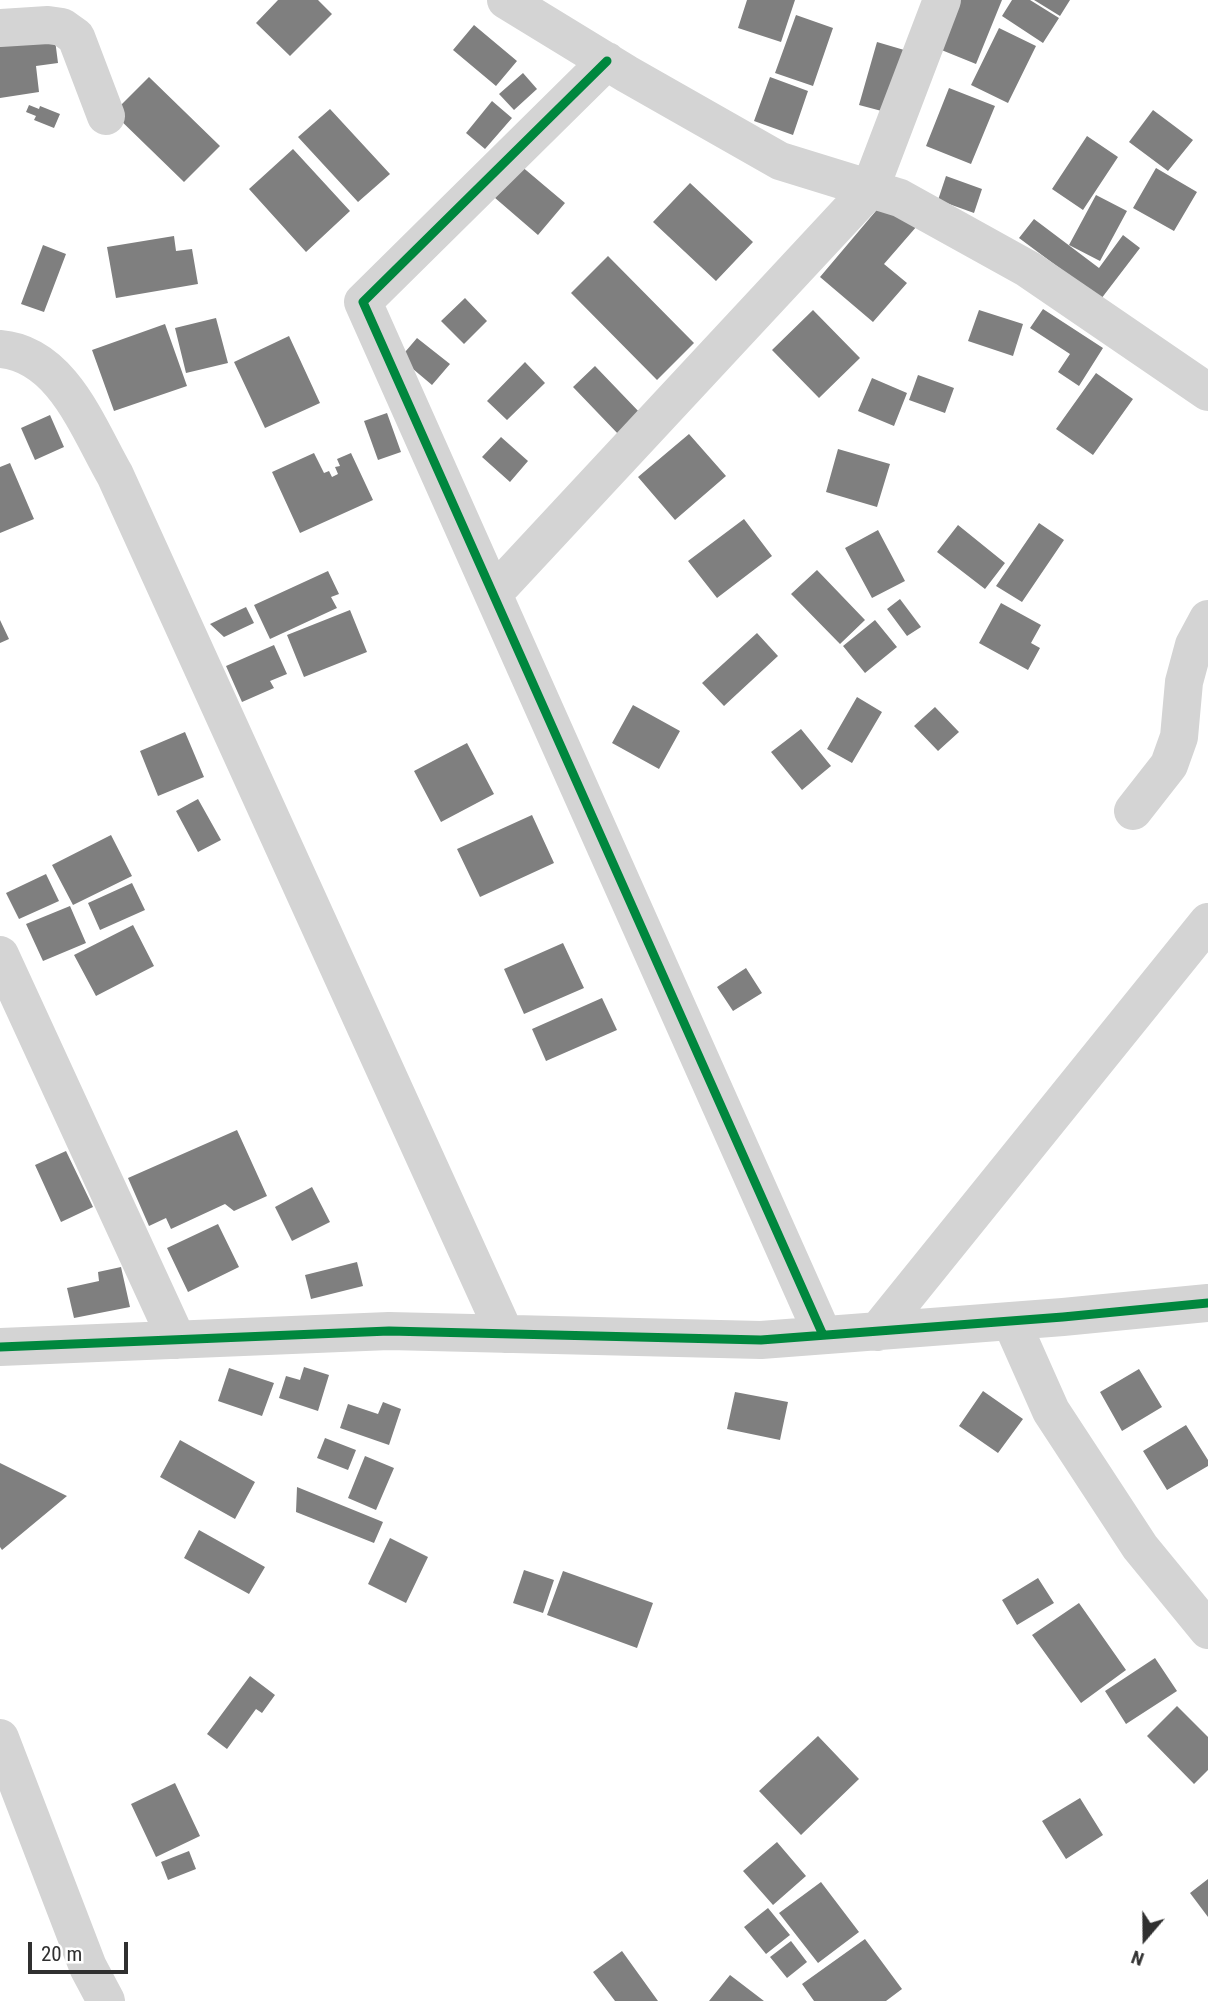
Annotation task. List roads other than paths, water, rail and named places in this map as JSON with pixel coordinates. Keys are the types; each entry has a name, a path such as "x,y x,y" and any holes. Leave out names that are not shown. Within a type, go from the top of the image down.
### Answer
{"street":[{"path":"506,0 779,161 900,198 1028,269 1208,392"},
{"path":"494,594 870,189 942,0"},
{"path":"0,28 48,24 62,27 76,37 106,116"},
{"path":"607,61 363,302 823,1335"},
{"path":"0,349 10,349 38,362 62,382 115,475 505,1334"},
{"path":"1133,811 1169,765 1180,737 1184,682 1194,645 1208,619"},
{"path":"877,1332 1208,922"},
{"path":"0,956 177,1340"},
{"path":"0,1347 389,1331 761,1340 1208,1303"},
{"path":"1011,1321 1051,1411 1140,1547 1208,1630"},
{"path":"0,1738 88,1967 107,2001"}]}
